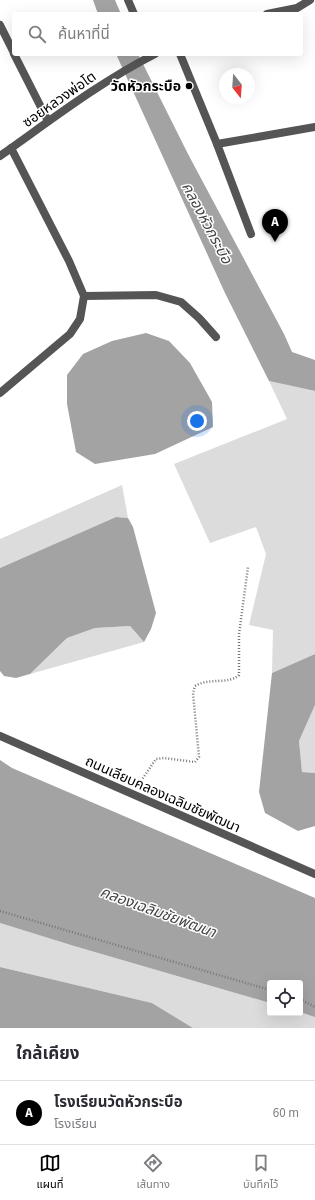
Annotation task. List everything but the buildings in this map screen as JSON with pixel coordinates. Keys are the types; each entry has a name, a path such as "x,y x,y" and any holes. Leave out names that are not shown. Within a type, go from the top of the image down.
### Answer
{"street":[{"path":"128,0 133,12"},
{"path":"277,12 297,8 310,0"},
{"path":"0,25 12,50"},
{"path":"15,56 48,121"},
{"name":"ซอยหลวงพ่อโต","path":"0,156 88,93 151,56"},
{"path":"181,56 217,144 251,234"},
{"path":"217,144 315,127"},
{"path":"0,393 70,334 80,319 84,296 69,262 11,148"},
{"path":"84,296 156,295 181,302 199,318 216,337"},
{"name":"ถนนเลียบคลองเฉลิมชัยพัฒนา","path":"0,736 315,874"}],"path":[{"path":"132,795 156,759 164,758 195,762 199,757 193,693 195,686 202,681 234,679 239,675 239,634 248,567"},
{"path":"0,911 267,989"},
{"path":"303,1001 315,1007"}],"shaded area":[{"path":"269,381 315,391 315,654 272,673 273,630 249,625 266,554 256,527 210,543 174,464 287,419"},
{"path":"122,485 128,518 116,517 0,568 0,539"},
{"path":"130,626 144,642 30,674 67,638 95,628"},
{"path":"315,705 315,773 302,772 299,741"},
{"path":"0,923 267,1002 267,1016 303,1016 303,1013 314,1016 315,1028 193,1028 152,1003 0,967"}],"water":[{"path":"93,0 115,0 120,12 97,12"},
{"name":"คลองหัวกระบือ","path":"117,56 139,56 188,154 284,334 292,352 315,360 315,391 269,381 225,293"},
{"path":"146,333 169,341 190,363 212,402 213,427 155,454 95,464 76,452 67,404 67,375 83,354 112,341"},
{"path":"116,517 128,518 133,527 156,613 151,629 144,642 130,626 95,628 67,638 30,674 16,678 4,676 0,671 0,568"},
{"path":"315,654 315,705 299,741 302,772 315,773 315,826 298,831 265,813 259,792 272,673"},
{"name":"คลองเฉลิมชัยพัฒนา","path":"0,760 12,768 315,898 315,1017 303,1013 303,980 267,980 267,1002 0,923"},
{"path":"0,967 152,1003 193,1028 0,1028"}],"place":[{"name":"วัดหัวกระบือ","path":"189,86"},
{"name":"โรงเรียนวัดหัวกระบือ","path":"275,242"}]}
